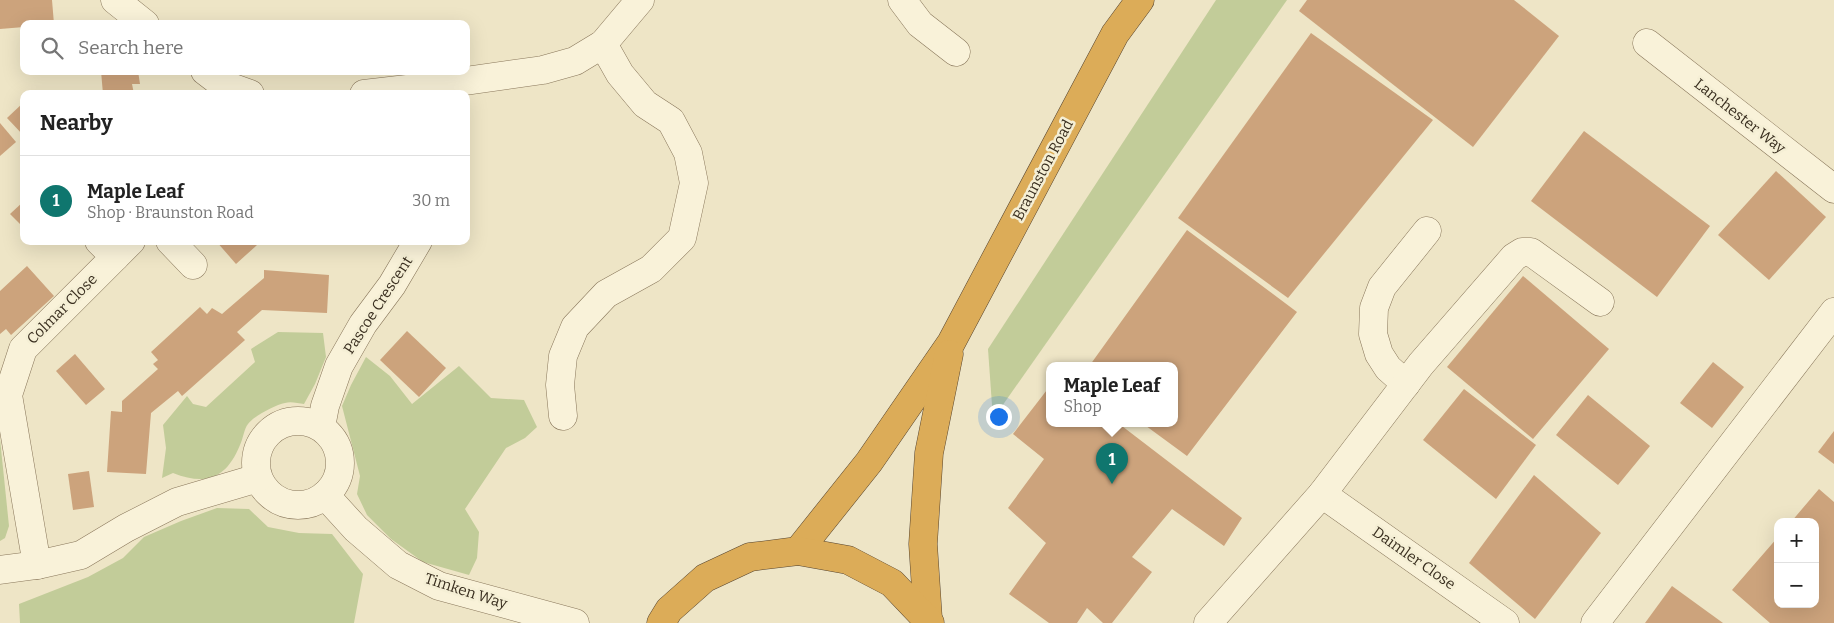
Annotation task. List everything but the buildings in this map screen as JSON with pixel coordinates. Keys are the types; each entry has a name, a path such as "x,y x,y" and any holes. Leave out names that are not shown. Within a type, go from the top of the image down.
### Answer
{"highway":[{"name":"Braunston Road","path":"798,551 869,462 951,343 1115,34 1140,0"},
{"name":"Braunston Road","path":"929,621 923,544 929,453 951,343"},
{"path":"662,623 669,610 705,578 750,557 798,551 848,560 892,583 929,621"}],"street":[{"path":"115,0 140,20"},
{"path":"422,90 544,70 575,61 603,44 640,0"},
{"path":"902,0 920,24 956,52"},
{"name":"Lanchester Way","path":"1647,43 1834,189"},
{"path":"563,416 560,385 563,356 575,327 606,294 652,269 682,238 694,183 688,153 671,121 645,104 620,74 603,44"},
{"path":"211,75 222,84 239,90"},
{"path":"1406,384 1388,368 1379,354 1373,334 1374,308 1382,287 1427,231"},
{"name":"Colmar Close","path":"37,565 8,395 23,349 121,245"},
{"path":"174,245 193,265"},
{"name":"Pascoe Crescent","path":"321,427 325,406 339,366 363,324 392,285 416,245"},
{"path":"1208,623 1322,494 1406,384 1514,257 1522,252 1531,252 1600,302"},
{"path":"1595,623 1834,312"},
{"path":"292,420 308,422 321,427 331,436 338,448 340,470 335,484 325,495 312,503 294,505 279,501 267,493 258,478 256,463 262,439 273,429 292,420"},
{"path":"0,570 37,565 81,555 126,528 177,502 258,478"},
{"name":"Daimler Close","path":"1322,494 1505,623"},
{"name":"Timken Way","path":"325,495 356,529 398,565 439,586 575,623"}],"green space":[{"path":"1216,0 1287,0 993,419 988,349"},
{"path":"278,332 323,333 326,357 304,404 289,402 281,404 265,411 251,421 228,466 214,477 195,479 173,473 162,478 166,448 163,425 187,396 193,404 206,407 255,362 251,349"},
{"path":"366,357 390,376 412,404 459,366 491,398 524,400 537,427 525,438 506,448 465,509 479,532 477,558 469,575 423,562 391,539 367,515 357,494 360,476 342,406"},
{"path":"0,439 9,526 5,538 0,541"},
{"path":"217,508 249,509 268,527 299,533 332,534 363,574 354,623 20,623 19,604 88,577 123,558 144,537"}],"place":[{"name":"Maple Leaf","path":"1112,484"}]}
